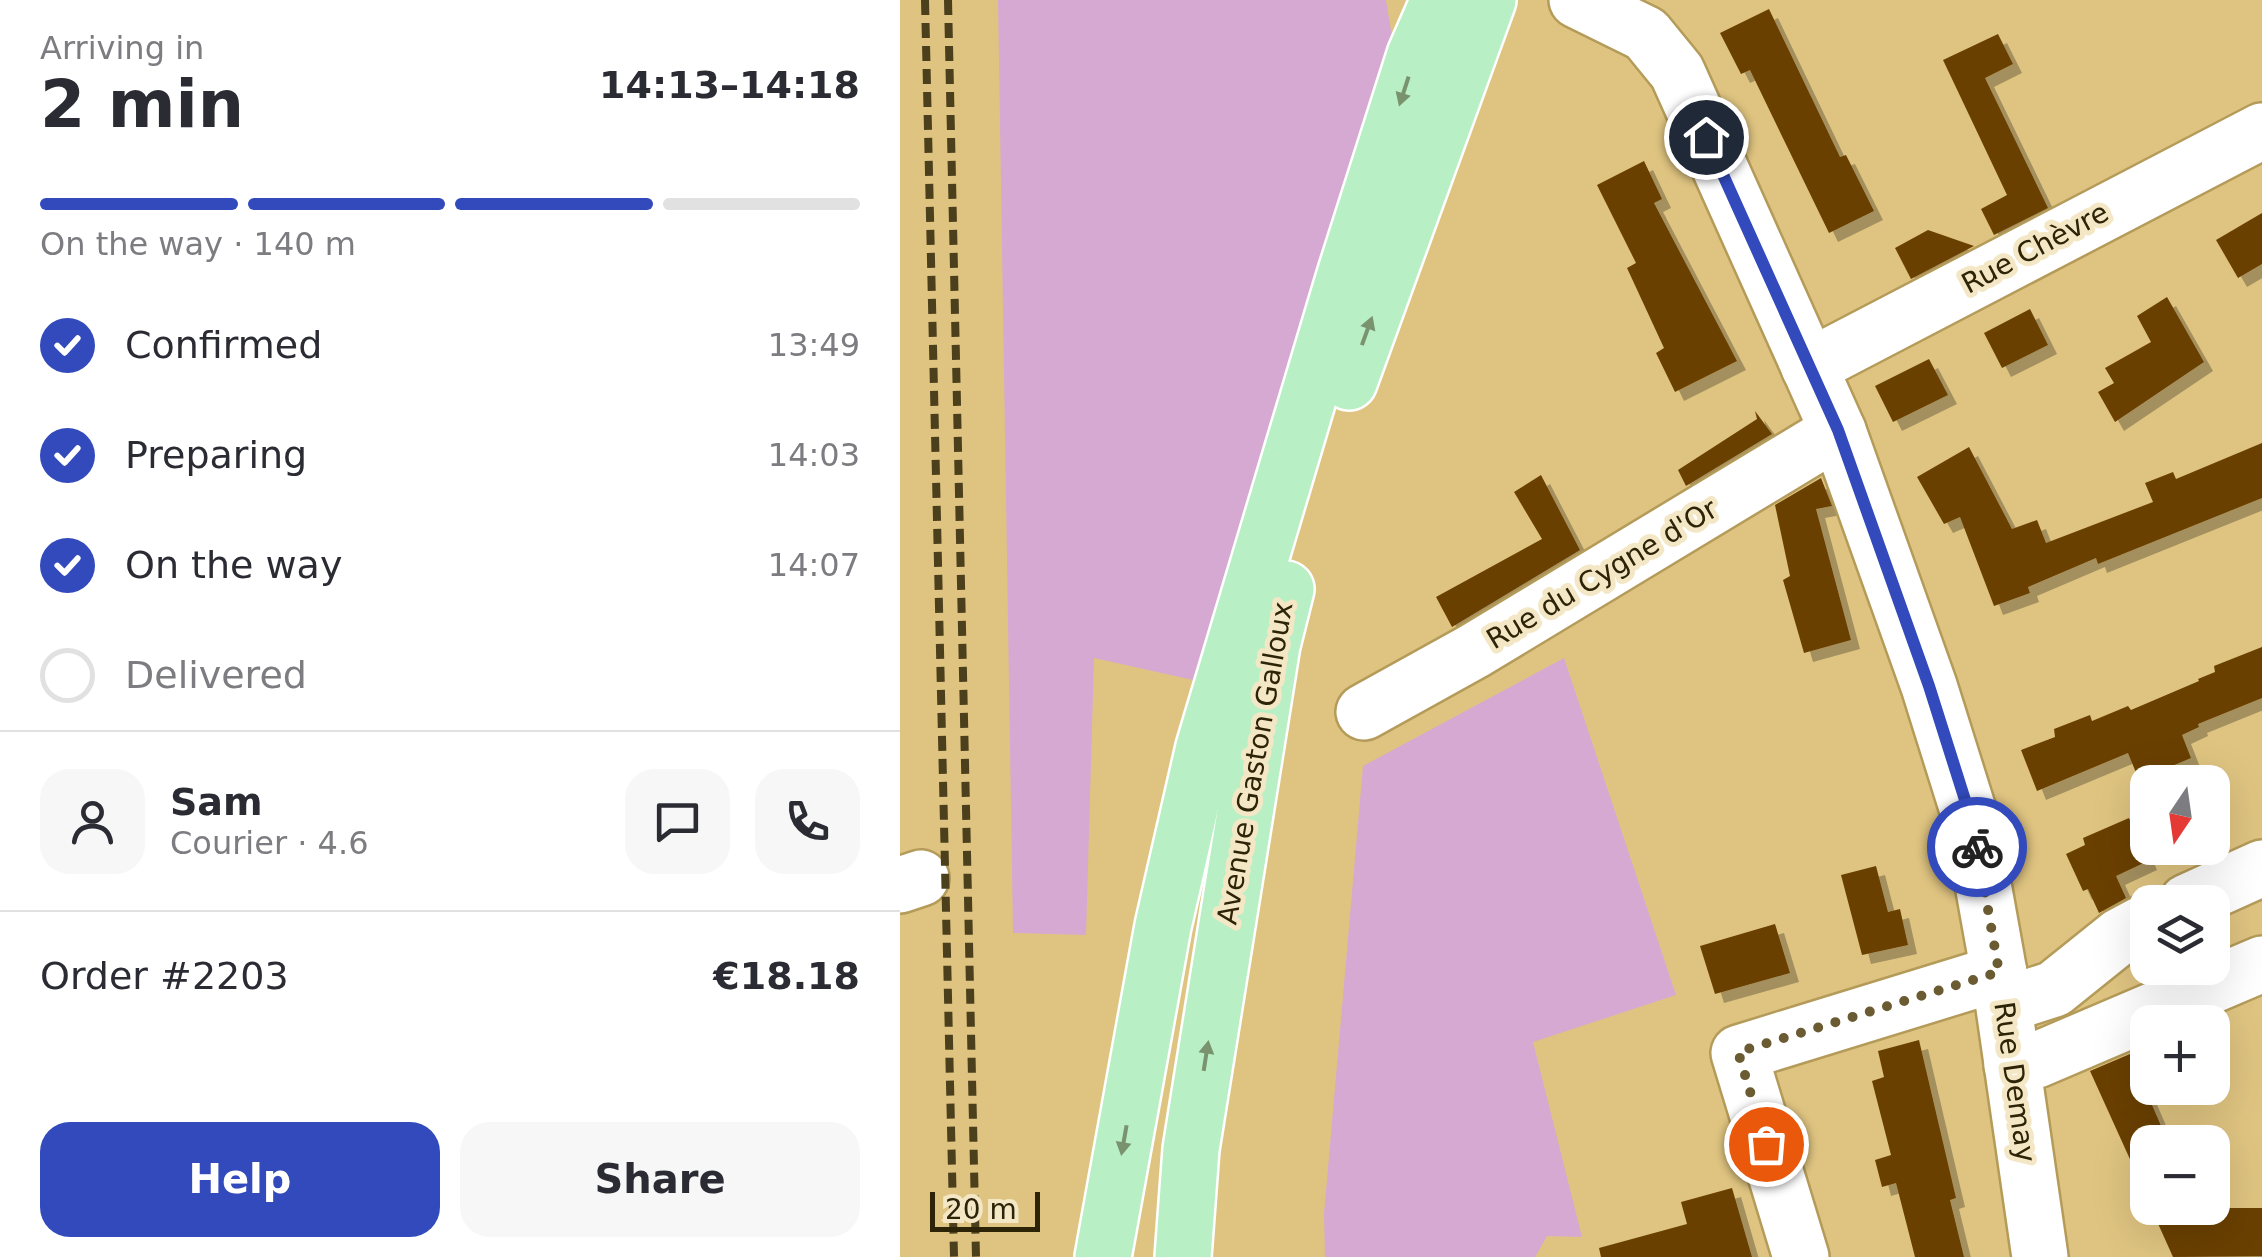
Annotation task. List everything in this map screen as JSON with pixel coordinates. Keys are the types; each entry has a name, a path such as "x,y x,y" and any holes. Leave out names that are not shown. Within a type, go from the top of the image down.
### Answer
{"main road":[{"name":"Avenue Gaston Galloux","path":"1256,568 1415,56 1439,0"},
{"name":"Avenue Gaston Galloux","path":"1183,1257 1191,1149 1272,645 1317,468 1488,0"},
{"path":"1102,1257 1162,926 1204,747 1256,568"},
{"path":"1155,1257 1168,1044 1256,568"}],"street":[{"name":"Rue Demay","path":"1577,0 1642,17 1677,72 1838,430 1929,686 1972,822 2040,1257"},
{"name":"Rue Chèvre","path":"1809,366 2262,131"},
{"name":"Rue du Cygne d'Or","path":"1364,712 1499,636 1838,430"},
{"path":"2224,885 2262,868"},
{"path":"1801,1257 1738,1052 2001,989 2054,988 2130,931"},
{"path":"2012,1065 2036,1060 2262,964"}],"shaded area":[{"path":"998,0 1386,0 1394,49 1193,680 1094,658 1086,935 1013,933"},
{"path":"1564,658 1676,995 1533,1042 1582,1237 1547,1236 1535,1257 1325,1257 1324,1214 1363,766"}],"building":[{"path":"1769,9 1840,157 1846,155 1874,211 1829,233 1750,70 1741,74 1720,33"},
{"path":"1998,34 2013,64 1985,78 2048,208 1994,235 1981,209 2007,195 1943,60"},
{"path":"1644,161 1662,199 1654,203 1737,361 1675,392 1656,353 1664,348 1627,268 1636,263 1597,185"},
{"path":"2262,213 2262,264 2238,278 2216,240"},
{"path":"1928,230 1974,246 1911,279 1895,248"},
{"path":"2167,297 2204,362 2115,422 2098,392 2114,383 2105,368 2151,342 2137,316"},
{"path":"2030,309 2048,345 2002,368 1984,333"},
{"path":"1929,359 1948,395 1893,422 1875,386"},
{"path":"1755,411 1772,434 1686,486 1678,470 1757,419"},
{"path":"2262,443 2262,498 2098,564 2096,558 2028,587 2030,593 1994,606 1960,517 1944,524 1917,477 1969,447 2012,529 2037,520 2046,543 2153,502 2145,483 2173,472 2176,479"},
{"path":"1541,475 1580,550 1452,627 1436,597 1542,539 1514,492"},
{"path":"1821,478 1832,506 1816,509 1851,640 1804,653 1783,580 1790,576 1775,505"},
{"path":"2262,647 2262,698 2198,724 2199,727 2182,735 2191,758 2174,765 2133,765 2128,753 2037,791 2021,750 2055,737 2054,729 2090,715 2092,721 2128,706 2131,710 2199,681 2215,672 2214,666"},
{"path":"2130,820 2130,865 2139,865 2116,876 2126,898 2099,913 2088,889 2083,891 2066,854 2085,845 2083,838"},
{"path":"1876,866 1888,912 1900,909 1908,945 1862,955 1841,875"},
{"path":"1775,924 1790,973 1715,994 1700,946"},
{"path":"1919,1040 1956,1198 1950,1200 1964,1257 1915,1257 1896,1183 1882,1187 1875,1160 1891,1155 1872,1081 1884,1077 1878,1051"},
{"path":"2130,1054 2130,1105 2152,1105 2161,1125 2130,1125 2130,1159 2090,1071"},
{"path":"1732,1188 1752,1257 1601,1257 1599,1248 1687,1224 1681,1202"},
{"path":"2230,1208 2262,1208 2262,1256 2173,1257 2159,1225 2230,1225"}],"railway":[{"path":"925,0 954,1257"},
{"path":"948,0 976,1257"}],"way so far":[{"path":"1766,1144 1738,1052 1999,972 1977,847"}],"route":[{"path":"1706,137 1838,430 1929,686 1977,847"}]}
